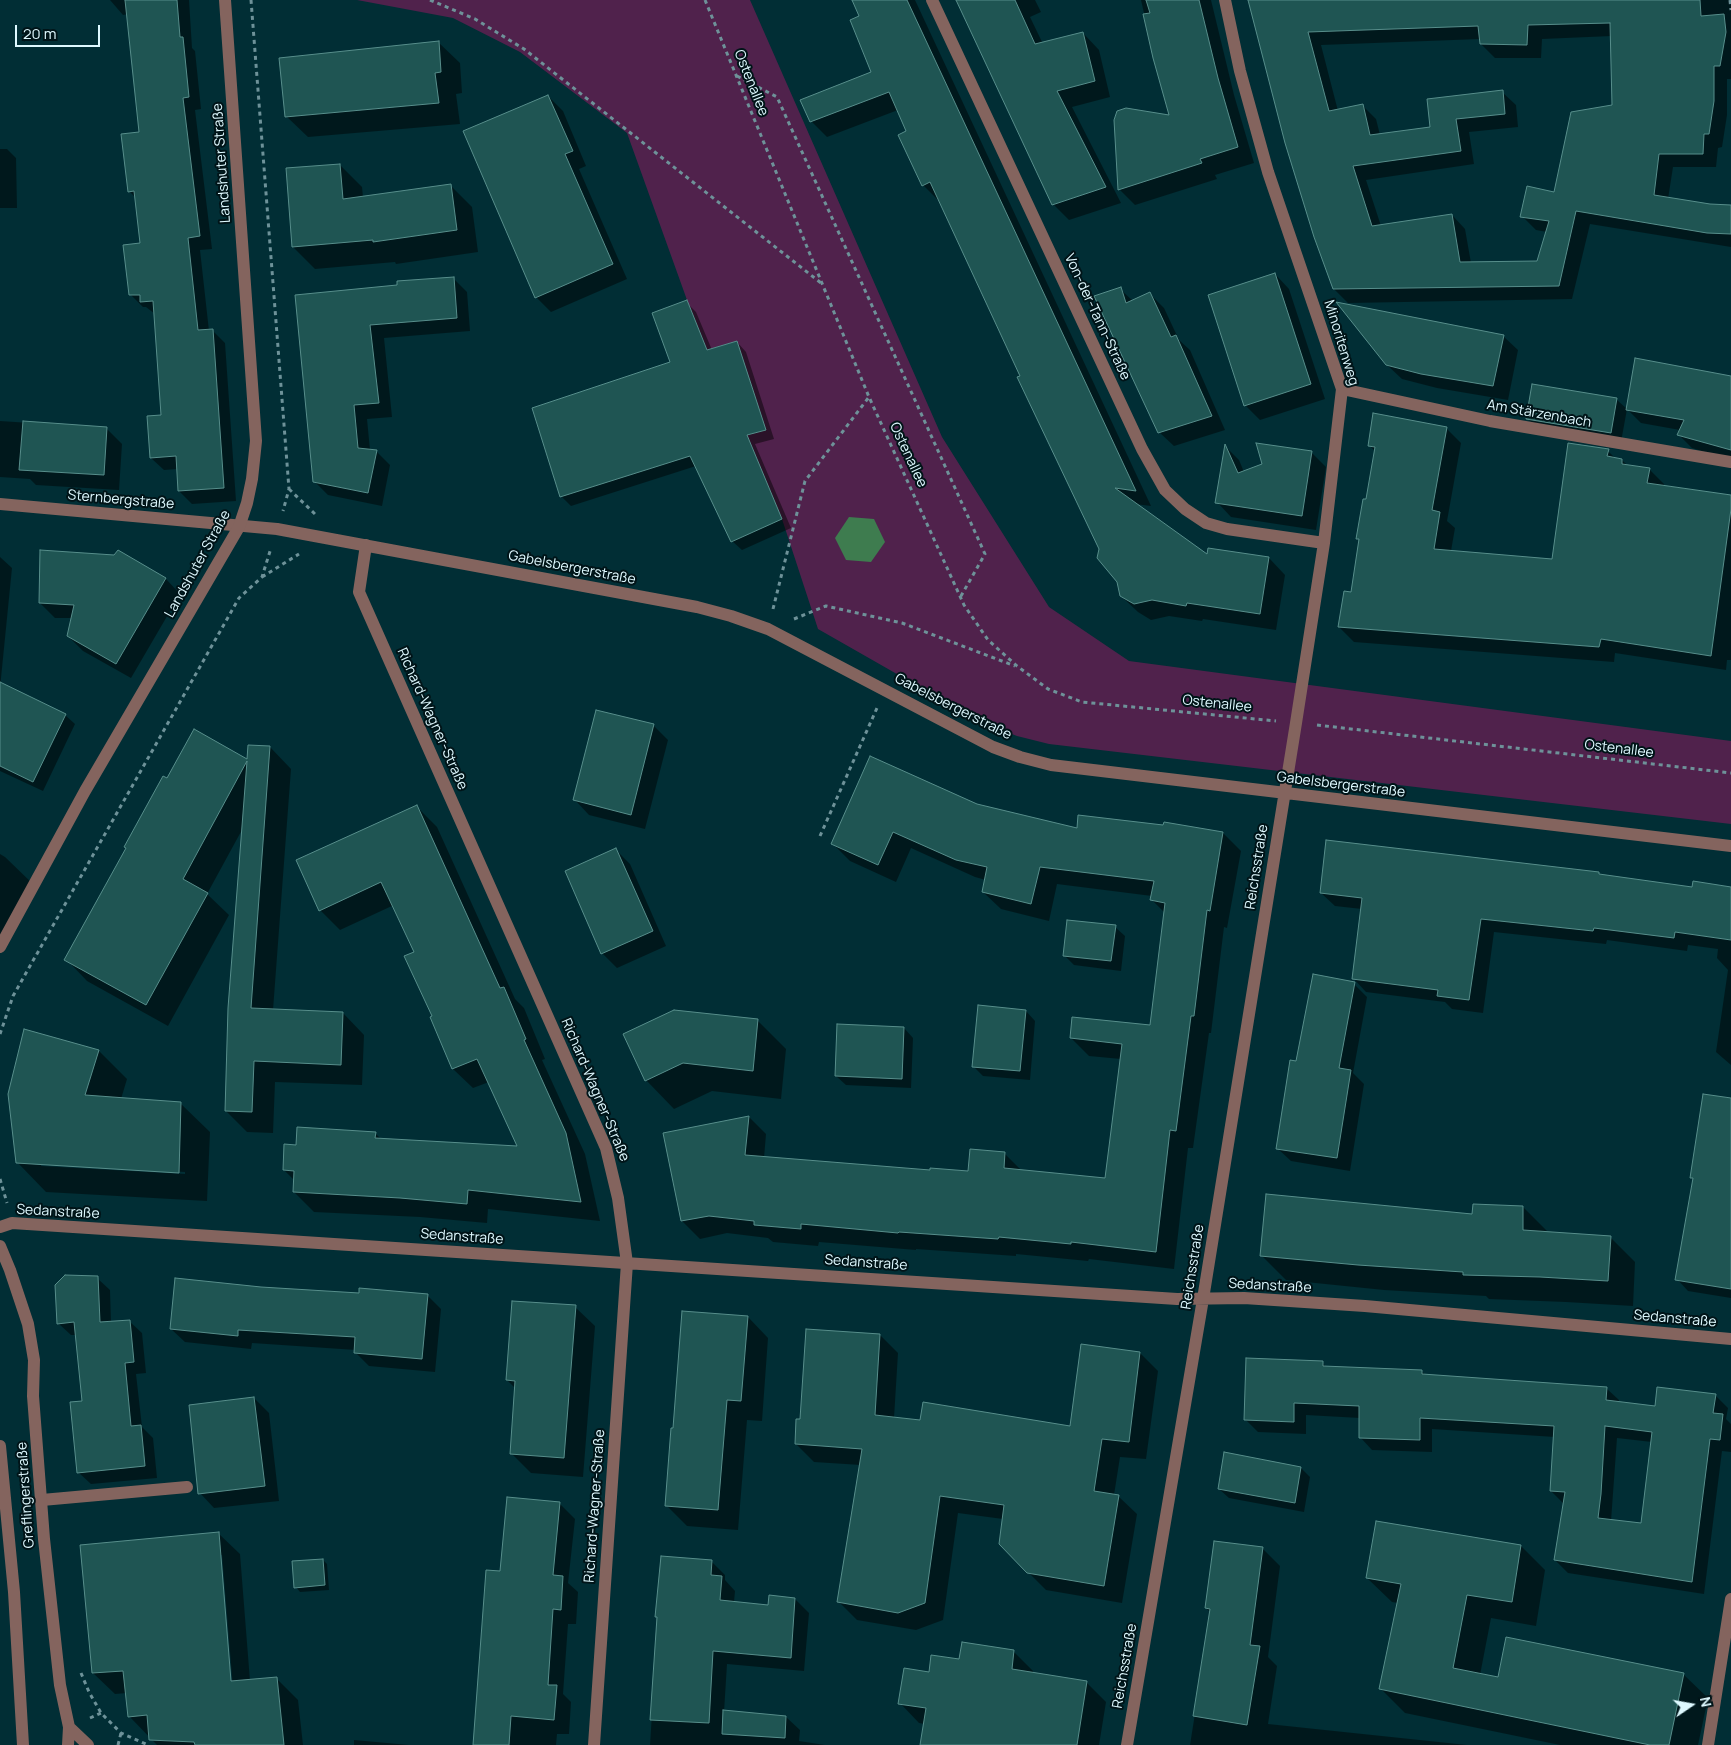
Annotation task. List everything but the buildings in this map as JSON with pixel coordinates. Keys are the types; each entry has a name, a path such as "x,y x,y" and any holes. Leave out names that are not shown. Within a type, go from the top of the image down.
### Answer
{"street":[{"name":"Landshuter Straße","path":"0,947 85,791 239,527 247,503 252,479 256,441 225,0"},
{"name":"Von-der-Tann-Straße","path":"932,0 1142,450 1165,490 1185,509 1206,523 1227,529 1324,543"},
{"name":"Minoritenweg","path":"1225,0 1240,71 1268,172 1342,389 1324,543 1284,793"},
{"name":"Am Stärzenbach","path":"1342,389 1490,421 1731,462"},
{"name":"Sternbergstraße","path":"0,504 239,527"},
{"name":"Gabelsbergerstraße","path":"239,527 277,529 366,545 697,607 731,616 768,629 993,747 1020,757 1052,765 1731,846"},
{"name":"Richard-Wagner-Straße","path":"366,545 359,592 606,1148 618,1198 627,1263 594,1745"},
{"name":"Reichsstraße","path":"1127,1745 1203,1299 1284,793"},
{"name":"Sedanstraße","path":"0,1227 12,1223 1177,1299 1244,1298 1365,1306 1731,1339"},
{"name":"Greflingerstraße","path":"0,1246 28,1324 34,1360 33,1396 44,1538 60,1685 69,1727 68,1745"},
{"name":"Greflingerstraße","path":"0,1446 14,1592 23,1745"},
{"path":"42,1500 187,1487"},
{"path":"1708,1745 1731,1599"},
{"path":"69,1727 88,1745"}],"path":[{"path":"430,0 475,18 524,49 821,283"},
{"name":"Ostenallee","path":"705,0 869,397 964,605 988,640 1017,666 1048,689 1082,702 1296,722 1731,773"},
{"path":"1730,0 1731,10"},
{"path":"736,76 777,97 985,554 961,596"},
{"path":"768,629 805,480 869,397"},
{"path":"262,577 326,538"},
{"path":"0,1034 13,996 239,598"},
{"path":"768,629 826,606 902,623 1017,666"},
{"path":"820,836 885,690"},
{"path":"118,1745 121,1733"}],"shaded area":[{"path":"357,0 750,0 942,437 1049,607 1129,661 1731,741 1731,824 1049,744 1017,736 981,722 818,629 782,519 747,435 766,430 737,341 707,350 627,133 520,52 453,18"},
{"path":"849,517 874,519 885,542 871,562 846,560 835,538"}]}
